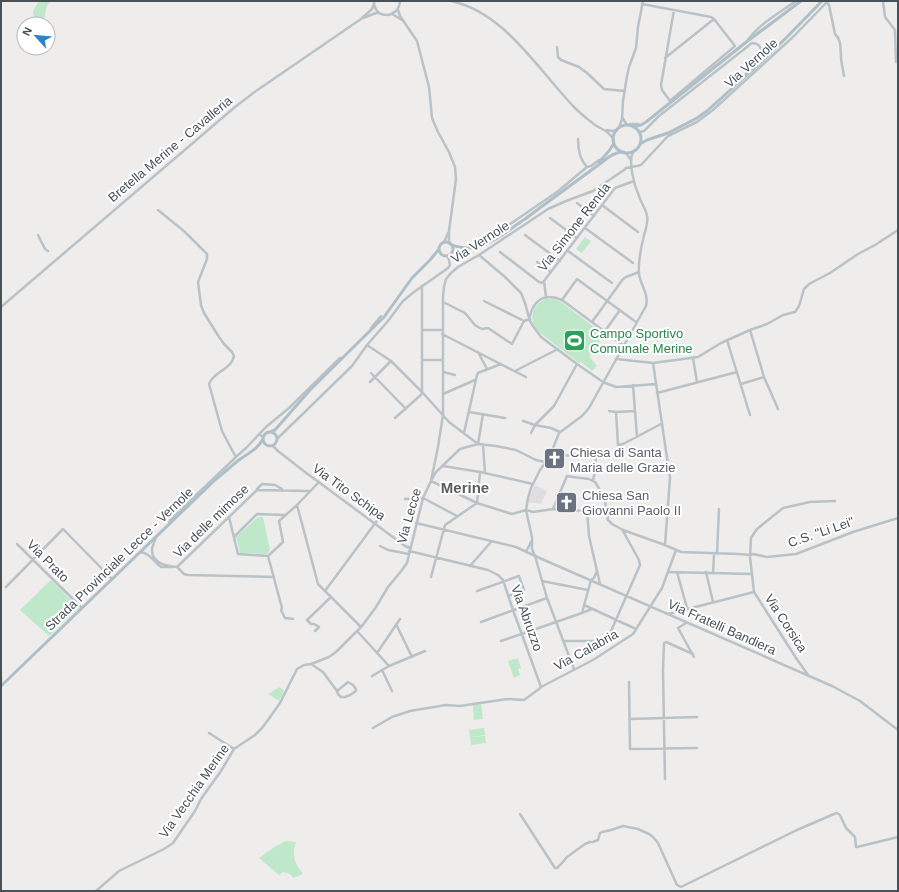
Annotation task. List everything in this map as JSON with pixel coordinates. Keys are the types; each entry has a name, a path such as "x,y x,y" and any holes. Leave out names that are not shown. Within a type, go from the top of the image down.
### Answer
{"main road":[{"path":"586,173 610,151 614,141 614,136 618,129 627,125 641,125 646,122 745,43 801,1"},
{"path":"439,249 442,255 448,256 457,249 477,247 490,242 566,189 612,154 620,152 633,152 640,144 668,133 697,118 739,82 787,37 822,1"},
{"path":"634,126 639,132 641,138 640,144"},
{"path":"614,141 617,147 625,152"},
{"path":"443,243 464,248"},
{"name":"Strada Provinciale Lecce - Vernole","path":"1,686 216,479 260,445 266,433 275,430 281,424 310,390 384,317 412,278 430,260 443,243"},
{"path":"450,244 452,252"},
{"name":"Strada Provinciale Lecce - Vernole","path":"430,260 442,255"},
{"name":"Strada Provinciale Lecce - Vernole","path":"255,449 275,445 281,424"},
{"path":"269,432 272,432 277,436"},
{"path":"263,438 266,446"}],"street":[{"path":"404,1 400,2 398,10 400,16 417,41 429,87 432,118 455,167 456,179 449,231 450,244"},
{"path":"451,1 476,10 496,22 510,35 576,109 596,125 611,134 614,141"},
{"path":"745,43 752,34 775,15 796,1"},
{"path":"882,1 885,17 895,30 896,62"},
{"path":"828,2 835,34 841,44 840,56 844,76"},
{"name":"Via Vernole","path":"431,481 443,416 443,303 444,287 449,276 458,267 480,255 544,212 592,191 628,167 641,165 668,136 697,122 713,110 793,37 828,2"},
{"path":"374,3 376,9 381,14"},
{"name":"Bretella Merine - Cavalleria","path":"1,306 235,107 361,19 372,9 374,3"},
{"path":"603,129 608,131 618,129 622,114 629,67 636,48 638,27 643,3 710,16 714,19 735,46 645,122 627,125 624,122 622,114"},
{"path":"398,10 392,14 404,22"},
{"path":"670,101 661,88 661,81 674,10"},
{"name":"Bretella Merine - Cavalleria","path":"361,19 376,13 386,15 392,14"},
{"path":"665,58 714,19"},
{"path":"639,132 644,131 659,116 752,43 756,43 760,46 761,50 762,55 760,60 743,76 739,82"},
{"path":"556,47 558,57 561,60 579,67 604,89 625,91"},
{"path":"578,139 579,149 586,165"},
{"path":"625,152 631,160"},
{"path":"574,670 547,598 532,549 532,540 526,510 533,484 550,456 557,437 560,432 586,412 604,382 647,301 639,272 642,241 648,219 634,181 631,160 633,152"},
{"path":"586,165 591,166 602,159"},
{"path":"472,247 503,229 557,192 586,165"},
{"name":"Via Vernole","path":"624,170 630,170 632,167"},
{"path":"628,170 633,174"},
{"name":"Via Simone Renda","path":"546,297 544,281 615,188 634,181"},
{"path":"577,203 594,216"},
{"path":"602,205 638,232"},
{"path":"158,210 185,232 207,254 207,259 198,284 201,305 219,337 234,356 233,361 211,380 210,385 222,431 236,457"},
{"path":"550,218 577,238"},
{"path":"585,228 632,263"},
{"path":"616,359 653,363 693,358 703,355 727,340 767,324 783,315 795,312 799,306 804,289 809,284 830,273 898,230"},
{"path":"443,243 449,231"},
{"path":"38,235 45,250 48,251"},
{"path":"525,235 560,261"},
{"path":"568,251 612,283"},
{"path":"500,252 540,282 544,283"},
{"path":"480,255 521,293 533,326 541,337 577,364 604,382 616,387 656,384"},
{"path":"277,436 352,366 403,301 448,268 450,265 448,256"},
{"path":"537,262 551,272"},
{"path":"592,322 623,279 639,272"},
{"path":"562,300 577,279 636,322"},
{"path":"395,418 422,393 422,286"},
{"path":"530,318 532,308 536,302 542,298 555,297 562,300 623,345"},
{"path":"484,301 524,321"},
{"path":"443,303 465,313 475,326 482,329 488,328 512,344 524,321 530,318"},
{"path":"604,331 620,310"},
{"path":"169,525 170,520 266,427 289,408 358,341 381,316"},
{"path":"422,330 442,330"},
{"path":"750,330 764,377 778,409"},
{"path":"442,334 526,377"},
{"path":"727,340 750,416"},
{"path":"367,345 391,361 449,422 478,444 483,414"},
{"path":"515,371 558,349"},
{"path":"477,352 487,369"},
{"path":"693,358 697,382"},
{"path":"422,360 442,360"},
{"path":"370,382 391,361"},
{"path":"653,363 670,478 665,545"},
{"path":"464,433 478,373 501,364"},
{"path":"532,433 535,425 554,406 577,364"},
{"path":"442,372 454,375"},
{"path":"657,393 737,372"},
{"path":"371,373 406,409"},
{"path":"741,384 764,377"},
{"path":"443,394 476,379"},
{"path":"633,385 637,437"},
{"path":"609,411 635,411"},
{"path":"469,412 505,418"},
{"path":"616,412 618,445 661,424"},
{"path":"523,421 551,428 560,432"},
{"path":"266,427 269,432"},
{"path":"259,434 263,438"},
{"name":"Via Lecce","path":"311,664 329,657 336,652 361,627 376,607 388,587 407,563 423,498 436,472 460,449 478,444 496,446 516,450 536,460 545,462"},
{"name":"Via Tito Schipa","path":"275,445 278,451 406,546 409,551"},
{"path":"483,445 485,473"},
{"path":"559,456 590,452 596,456 593,481"},
{"path":"443,466 485,473 533,484"},
{"path":"431,577 444,525 477,502 480,472"},
{"path":"553,509 567,476 573,478 585,478 593,481 603,495 608,520 623,530 639,560 640,565 606,640 564,641"},
{"path":"431,481 477,502 512,514 526,510 533,512 553,509 587,511 606,507"},
{"path":"229,517 238,554 268,556 283,542 279,521 319,482"},
{"path":"257,490 262,484 275,485 284,490"},
{"name":"Via delle mimose","path":"140,552 148,554 161,567 175,567 257,490 310,492"},
{"path":"405,499 423,498 457,516"},
{"name":"Via Corsica","path":"808,676 754,592 751,574 751,538 757,529 783,508 810,502 836,501"},
{"path":"297,505 318,582 361,627"},
{"path":"713,573 716,554 719,509"},
{"path":"587,511 589,536 600,584"},
{"path":"234,537 257,514 285,516"},
{"path":"325,591 382,514"},
{"name":"C.S. \"Li Lei\"","path":"623,530 680,552 753,554 772,557 796,554 853,532 898,518"},
{"name":"Via Fratelli Bandiera","path":"416,523 516,547 852,696 898,730"},
{"path":"6,587 63,529 112,579"},
{"name":"Via delle mimose","path":"156,536 152,550 155,558 164,565 175,567"},
{"path":"526,552 532,540"},
{"path":"470,566 491,542"},
{"name":"Via Prato","path":"17,544 82,609"},
{"path":"146,546 152,550"},
{"path":"146,546 148,554"},
{"path":"380,546 388,550 409,551 492,571 503,581 519,576 524,590 508,596"},
{"name":"Via Calabria","path":"373,728 392,717 410,711 446,705 466,705 507,699 524,700 541,687 593,660 620,644 631,636 637,629 662,588 676,550"},
{"path":"268,556 284,618 293,619"},
{"path":"175,567 184,574 188,575 274,577"},
{"path":"582,613 591,580 594,578 597,571"},
{"path":"668,572 751,574"},
{"path":"677,572 687,608"},
{"path":"706,572 713,602"},
{"name":"Via Abruzzo","path":"477,591 503,581 541,687"},
{"path":"542,581 588,590"},
{"path":"668,614 754,592"},
{"path":"316,631 319,627 311,624 307,620 331,597"},
{"path":"481,622 547,598"},
{"path":"584,605 637,629"},
{"path":"501,641 592,609"},
{"path":"377,653 400,619"},
{"path":"665,779 664,643 666,642 693,656 678,628 687,622"},
{"path":"396,624 412,657"},
{"path":"357,631 389,666"},
{"path":"372,676 389,666 425,651"},
{"name":"Via Vecchia Merine","path":"96,891 119,871 173,843 195,812 201,799 221,772 234,748 255,735 262,728 280,703 297,670 304,664 311,664"},
{"path":"311,664 323,672 341,698 356,691 356,689 348,682 337,691"},
{"path":"382,670 392,691"},
{"path":"629,682 630,749 698,748"},
{"path":"630,719 697,717"},
{"path":"209,733 234,748"},
{"path":"520,814 555,868 557,868 567,857 585,844 598,840 600,833 602,832 623,826 641,830 653,836 658,843 681,891"},
{"path":"680,887 797,830 834,814 840,815 846,828 855,837 856,847 898,837"}],"shaded area":[{"path":"535,485 547,491 541,504 528,502"}],"green space":[{"path":"39,1 50,1 46,8 45,16 34,16 33,11"},
{"path":"585,237 591,241 582,253 576,249"},
{"name":"Campo Sportivo Comunale Merine","path":"546,299 554,299 561,302 598,330 600,348 589,356 597,366 592,371 581,362 579,363 539,332 536,328 532,318 534,309"},
{"path":"258,517 263,517 270,550 267,554 240,553 236,537"},
{"path":"51,580 79,608 49,636 20,610"},
{"path":"518,658 521,668 518,669 520,675 514,678 508,661"},
{"path":"280,687 284,691 279,701 268,694"},
{"path":"481,704 483,719 474,720 473,705"},
{"path":"484,728 485,735 470,737 469,730"},
{"path":"485,736 486,743 471,745 470,737"},
{"path":"286,841 296,842 294,856 298,867 303,873 293,878 288,873 283,872 279,875 259,858"}],"place":[{"name":"Campo Sportivo Comunale Merine","path":"574,340"},
{"name":"Chiesa di Santa Maria delle Grazie","path":"555,459"},
{"name":"Chiesa San Giovanni Paolo II","path":"566,502"}],"district":[{"name":"Merine","path":"465,487"}]}
